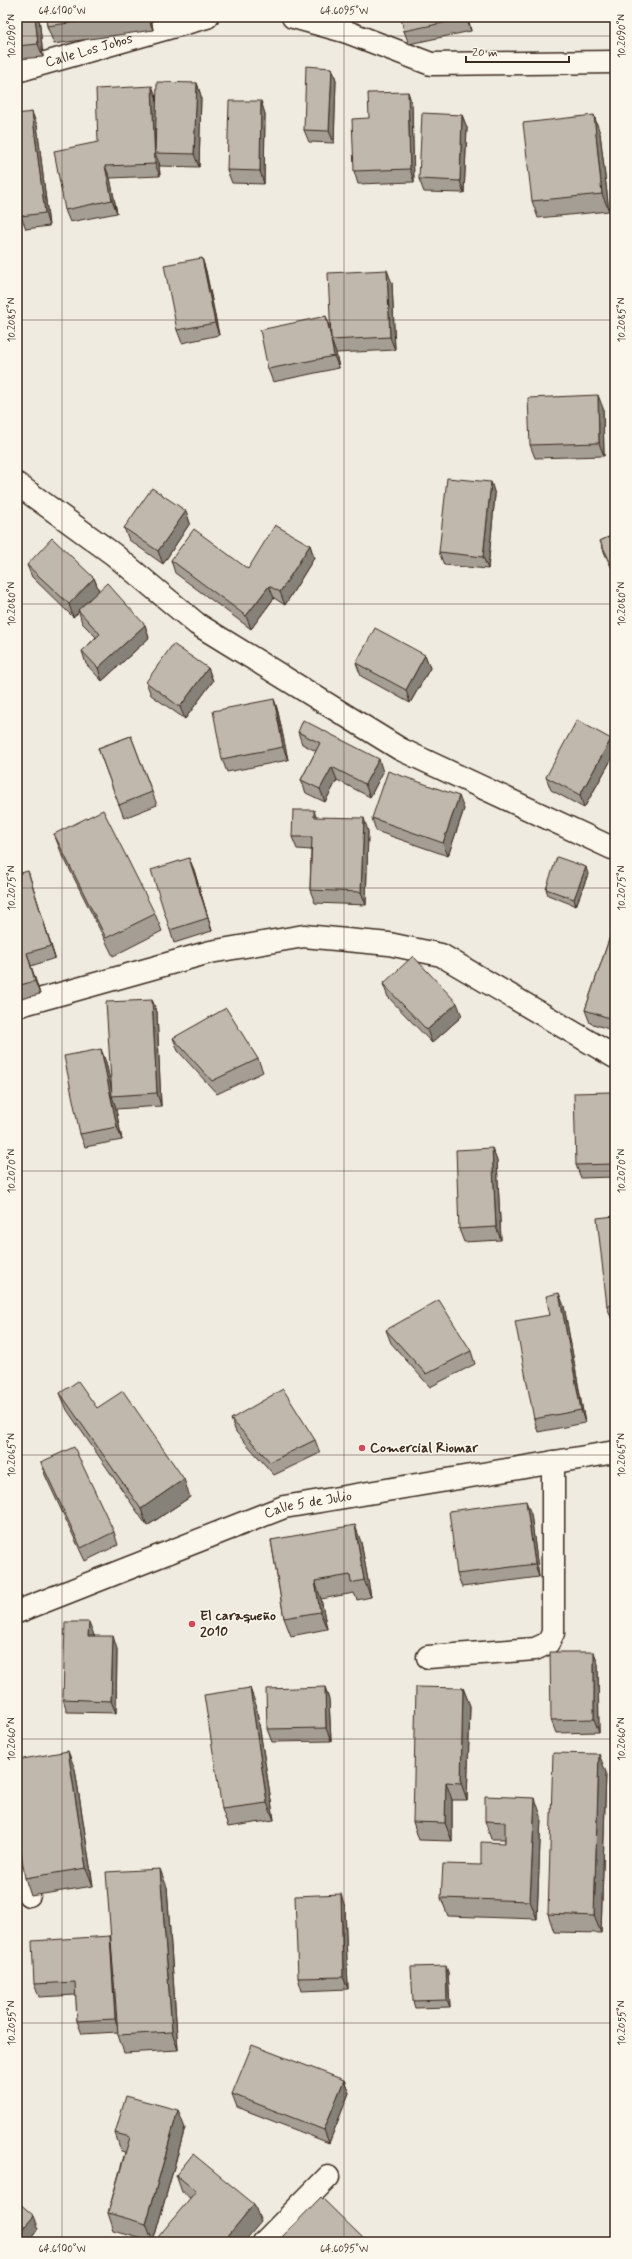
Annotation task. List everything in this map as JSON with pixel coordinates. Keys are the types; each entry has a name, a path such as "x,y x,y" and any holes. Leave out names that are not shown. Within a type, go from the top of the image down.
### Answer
{"street":[{"name":"Calle Los Jobos","path":"17,71 207,17"},
{"path":"293,17 348,32 431,64 615,62"},
{"path":"17,484 113,554 197,624 400,749 612,848"},
{"path":"17,1006 210,952 304,936 389,944 441,954 615,1057"},
{"name":"Calle 5 de Julio","path":"17,1612 284,1507 615,1452"},
{"path":"428,1656 535,1649 548,1644 553,1633 553,1462"},
{"path":"264,2242 328,2177"}],"building":[{"path":"17,17 35,17 38,44 17,46"},
{"path":"46,17 113,17 47,26"},
{"path":"401,17 466,17 467,18 404,31"},
{"path":"306,66 332,68 329,131 304,130"},
{"path":"613,67 615,67 615,143"},
{"path":"157,82 197,83 194,154 155,153"},
{"path":"152,86 155,164 105,166 112,200 65,210 54,151 98,142 96,89"},
{"path":"408,92 410,169 354,171 352,119 369,118 368,93"},
{"path":"229,101 261,101 260,171 227,170"},
{"path":"32,112 45,213 21,216 17,183 17,114"},
{"path":"422,113 462,115 460,181 419,179"},
{"path":"594,115 602,194 532,201 523,123"},
{"path":"202,258 215,323 177,330 164,265"},
{"path":"387,270 390,337 331,340 334,356 268,369 260,330 326,316 331,338 328,273"},
{"path":"598,395 599,443 530,445 528,398"},
{"path":"447,478 491,482 483,557 439,552"},
{"path":"152,488 186,511 158,551 124,528"},
{"path":"275,525 310,545 280,592 269,586 246,616 171,560 194,529 248,569"},
{"path":"615,534 615,572 600,541"},
{"path":"52,538 94,578 69,604 27,565"},
{"path":"107,583 145,625 98,668 82,651 100,634 78,610"},
{"path":"375,628 425,655 406,690 356,663"},
{"path":"173,644 208,668 180,707 146,682"},
{"path":"274,699 283,747 222,759 213,711"},
{"path":"303,720 379,759 365,784 332,767 320,789 301,780 320,743 298,732"},
{"path":"577,720 611,739 580,795 546,777"},
{"path":"131,736 152,792 119,805 98,748"},
{"path":"388,771 459,796 443,843 372,818"},
{"path":"103,810 155,914 106,938 54,834"},
{"path":"293,810 314,810 314,817 364,818 361,892 310,890 312,837 292,837"},
{"path":"557,857 586,867 574,899 546,889"},
{"path":"189,858 208,918 170,930 151,870"},
{"path":"28,871 51,946 27,953 35,981 17,986 17,874"},
{"path":"615,922 615,1011 612,1019 585,1010"},
{"path":"413,956 457,1003 427,1030 383,984"},
{"path":"152,1000 157,1093 112,1096 106,1002"},
{"path":"226,1008 258,1059 212,1081 173,1038"},
{"path":"101,1049 117,1127 80,1134 64,1056"},
{"path":"611,1092 613,1164 576,1165 574,1093"},
{"path":"492,1148 496,1227 459,1229 456,1150"},
{"path":"615,1216 615,1305 607,1306 597,1218"},
{"path":"559,1293 581,1410 534,1419 515,1321 550,1315 546,1296"},
{"path":"439,1300 471,1351 426,1374 386,1330"},
{"path":"78,1381 97,1408 123,1391 184,1479 141,1509 60,1393"},
{"path":"283,1389 315,1440 270,1462 231,1419"},
{"path":"74,1447 114,1532 81,1548 41,1462"},
{"path":"526,1501 535,1564 457,1574 449,1511"},
{"path":"355,1525 364,1580 351,1583 350,1575 315,1581 320,1612 284,1618 271,1540"},
{"path":"65,1622 89,1622 88,1636 113,1636 111,1701 63,1699"},
{"path":"550,1652 594,1652 594,1719 551,1720"},
{"path":"325,1687 326,1728 267,1729 266,1689"},
{"path":"416,1687 463,1688 461,1783 446,1782 445,1823 413,1822"},
{"path":"250,1688 267,1803 222,1809 204,1695"},
{"path":"68,1751 86,1868 25,1878 17,1827 17,1760"},
{"path":"553,1753 599,1754 594,1916 548,1914"},
{"path":"485,1796 535,1798 530,1901 441,1898 443,1864 481,1865 481,1842 505,1843 505,1822 485,1821"},
{"path":"160,1869 172,2032 118,2035 106,1872"},
{"path":"341,1894 343,1977 298,1978 295,1896"},
{"path":"110,1936 115,2019 77,2021 75,1982 34,1984 32,1941"},
{"path":"446,1966 447,2000 413,2001 411,1967"},
{"path":"252,2045 344,2080 324,2130 232,2094"},
{"path":"126,2096 178,2110 146,2224 108,2213 130,2137 115,2133"},
{"path":"193,2154 254,2204 223,2242 154,2242 196,2191 176,2175"},
{"path":"321,2197 367,2242 280,2242 279,2240"},
{"path":"17,2201 34,2216 17,2235"}],"place":[{"name":"Comercial Riomar","path":"362,1448"},
{"name":"El caraqueño 2010","path":"192,1624"}]}
